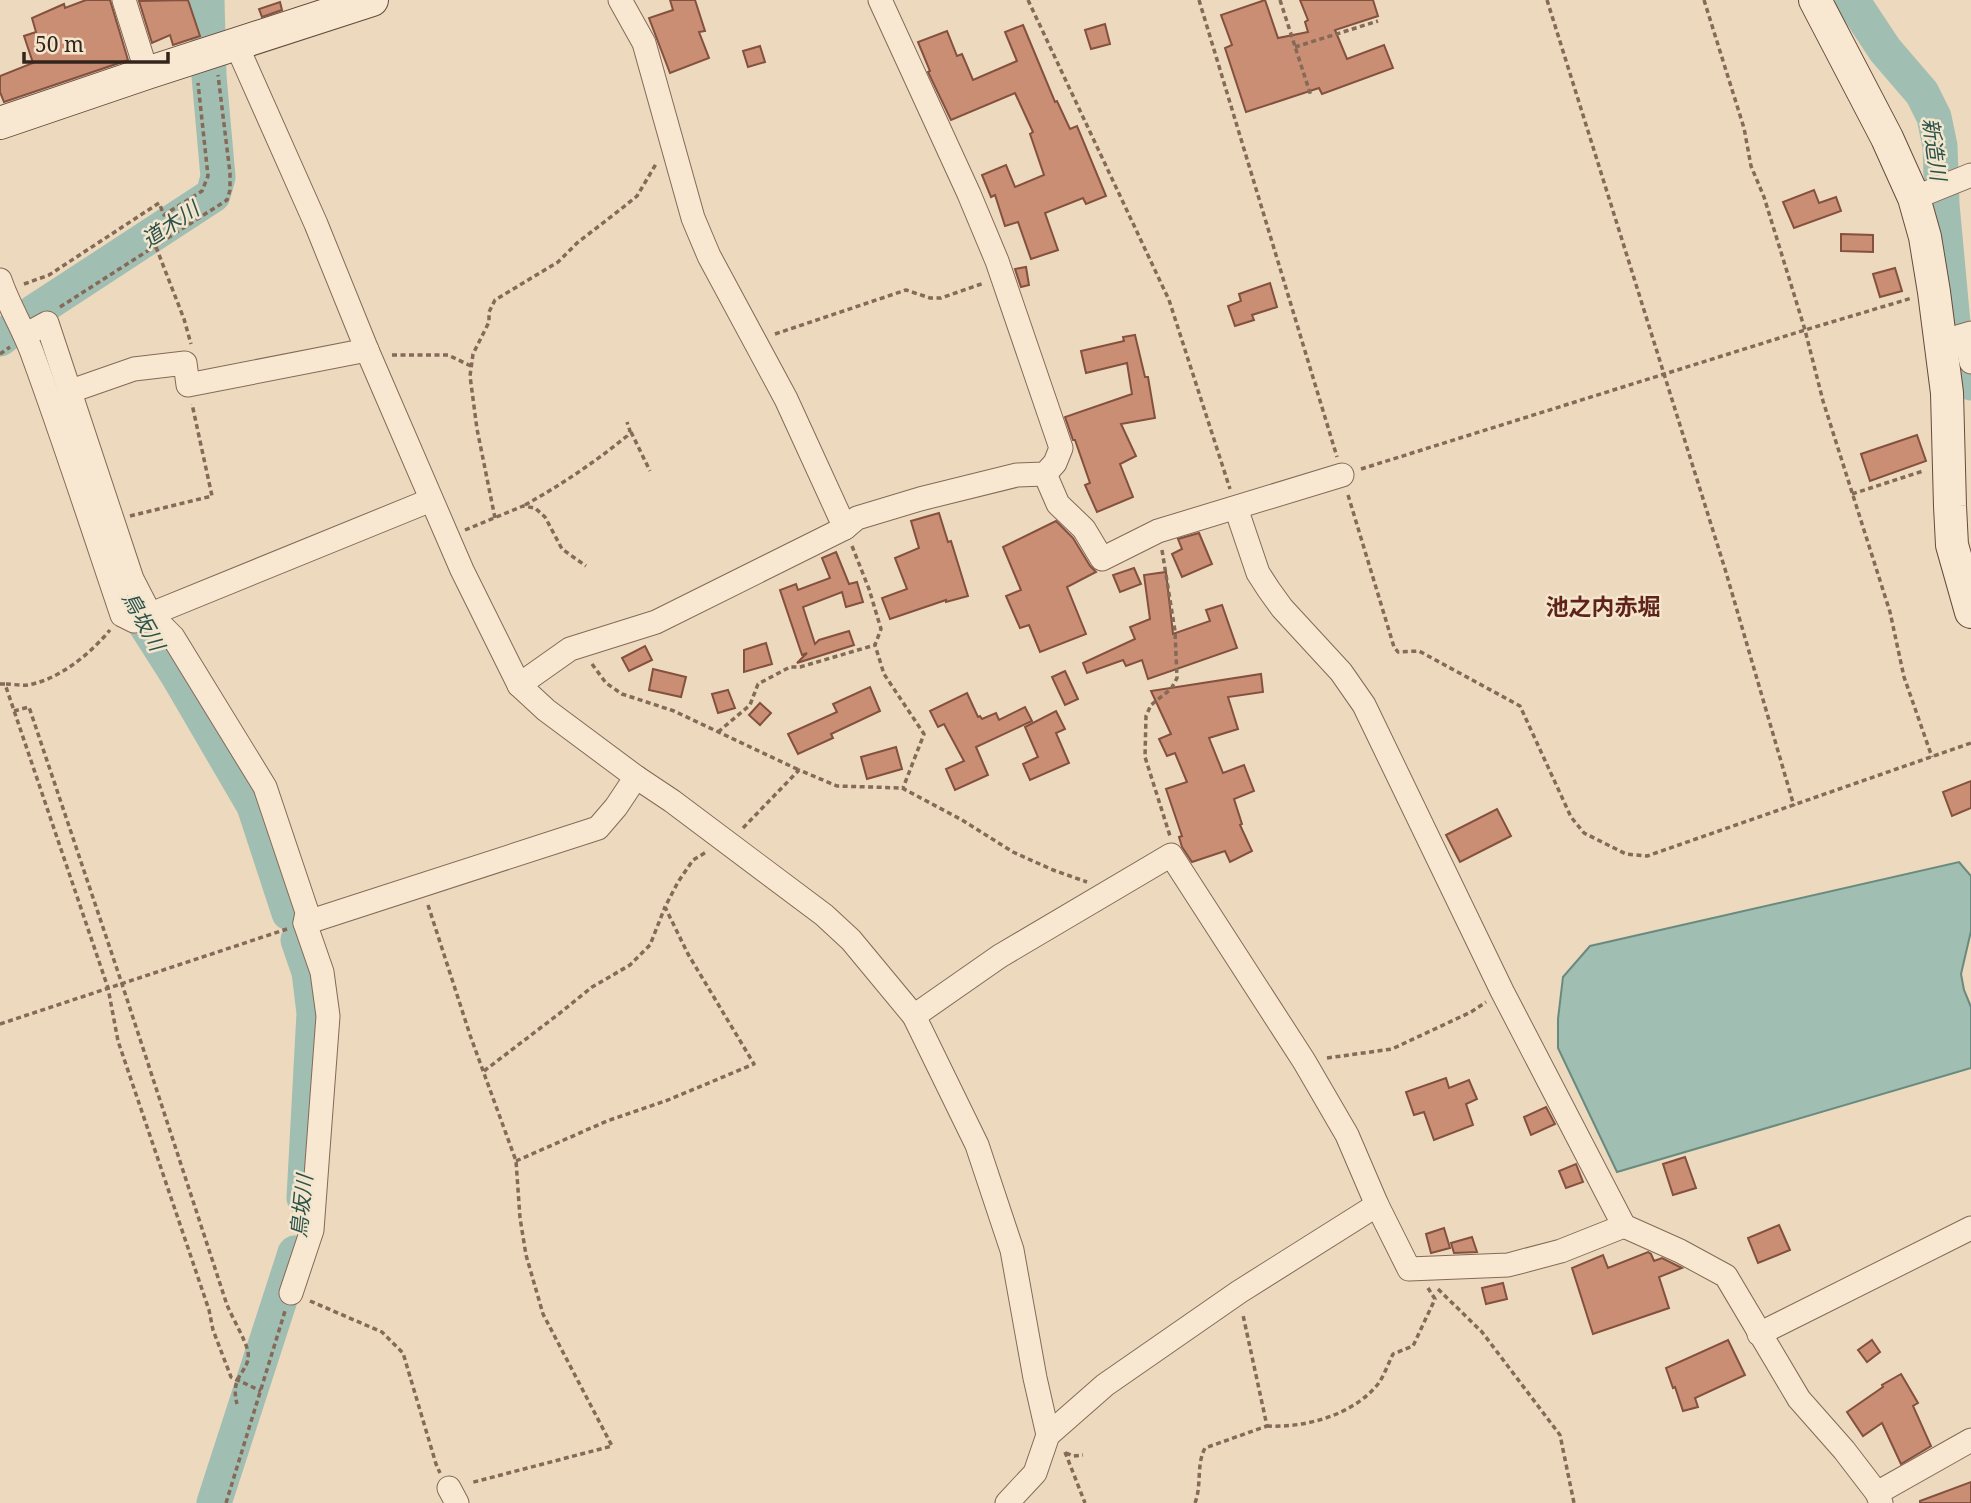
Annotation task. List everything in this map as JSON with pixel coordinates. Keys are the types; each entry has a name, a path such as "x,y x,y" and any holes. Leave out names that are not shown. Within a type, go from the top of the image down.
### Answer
{"main road":[{"path":"0,123 372,0"},
{"path":"1815,0 1887,138 1914,198 1934,292 1958,337 1947,393 1948,467 1952,545 1971,612"}],"street":[{"path":"124,0 147,73"},
{"path":"620,0 643,43 693,218 709,256 786,399 845,528"},
{"path":"519,685 570,649 656,622 845,528 857,518 1017,475 1045,474 1055,463 1061,448 1002,277 970,194 880,0"},
{"path":"213,51 316,224 447,537 485,620 519,685 545,710 824,915 851,940 914,1016 977,1145 1012,1250 1048,1435"},
{"path":"1914,198 1961,179"},
{"path":"2,286 71,391 132,579 138,616"},
{"path":"28,327 58,424 138,616 173,637 265,786 307,912 305,923 321,972 328,1016 312,1230 291,1293"},
{"path":"1958,337 1971,362"},
{"path":"71,391 134,369 187,374 368,352"},
{"path":"1045,474 1058,504 1084,529 1102,559 1158,531 1342,475"},
{"path":"138,616 431,500"},
{"path":"1236,508 1258,573 1269,590 1282,608 1341,672 1364,705 1502,991 1624,1226 1680,1251 1726,1276 1799,1399 1844,1450 1879,1498 1971,1440"},
{"path":"305,923 598,828 636,777"},
{"path":"914,1016 1000,956 1171,855 1304,1062 1347,1135 1377,1205 1409,1269 1508,1265 1561,1251 1624,1226"},
{"path":"1007,1503 1035,1473 1048,1435 1105,1385 1239,1292 1377,1205"},
{"path":"1759,1334 1971,1228"}],"path":[{"path":"1028,0 1169,300 1236,508"},
{"path":"1199,0 1394,648 1398,652 1419,651 1520,706 1571,817 1584,832 1626,854 1647,856 1971,743"},
{"path":"1280,0 1311,96"},
{"path":"1547,0 1726,569 1794,806"},
{"path":"1704,0 1744,128 1751,166 1764,197 1805,330 1823,401 1890,612 1904,677 1932,757"},
{"path":"1295,47 1378,21"},
{"path":"28,327 227,200 230,173 213,51"},
{"path":"2,286 49,275 159,203 164,215 202,191 208,176 213,51"},
{"path":"495,518 477,429 470,376 473,354 489,322 489,312 495,300 558,262 576,243 637,196 670,138"},
{"path":"114,520 212,496 187,374 191,346 184,318 156,247"},
{"path":"754,340 906,290 930,299 941,298 1002,277"},
{"path":"1342,475 1934,292"},
{"path":"368,352 448,355 471,366"},
{"path":"627,422 650,471"},
{"path":"447,537 523,506 548,492 598,459 630,431"},
{"path":"1852,494 1933,467 1948,467"},
{"path":"523,506 535,508 545,517 562,549 586,566"},
{"path":"845,528 869,589 881,629 875,645 884,674 924,734 902,788"},
{"path":"1158,531 1175,631 1177,678 1171,689 1151,705 1146,716 1145,757 1173,844 1171,855"},
{"path":"138,616 49,678 26,685 3,684 108,988 118,1041 209,1310 213,1329 232,1377 260,1390"},
{"path":"585,644 594,668 622,694 674,711 836,786 902,788 1023,857 1088,882 1117,886"},
{"path":"718,732 750,705 758,684 772,676 790,667 800,667 875,645"},
{"path":"14,710 29,707 228,1305 248,1352 245,1367 236,1379 234,1391 237,1404"},
{"path":"484,1071 592,987 630,965 650,945 678,882 693,860 740,831 799,770"},
{"path":"226,1503 291,1293 382,1332 404,1353 436,1464 453,1496 612,1446 543,1314 526,1255 516,1161 422,886"},
{"path":"516,1161 607,1121 668,1100 754,1064 688,954 665,908"},
{"path":"0,1024 305,923"},
{"path":"1304,1062 1392,1049 1471,1012 1502,991"},
{"path":"1195,1503 1200,1482 1200,1458 1205,1448 1267,1426 1282,1427 1321,1420 1345,1410 1365,1397 1379,1382 1393,1354 1413,1346 1435,1299 1416,1269"},
{"path":"1416,1269 1482,1332 1560,1435 1574,1503"},
{"path":"1239,1292 1267,1426"},
{"path":"1065,1452 1084,1503"}],"shaded area":[{"path":"1959,862 1971,876 1971,931 1961,974 1971,1007 1971,1068 1617,1172 1558,1048 1563,977 1590,946"}],"building":[{"path":"86,0 110,0 128,60 4,102 0,92 0,76 33,63 24,36 36,32 32,18 64,4 65,8"},
{"path":"188,0 200,36 173,45 170,35 152,43 139,1"},
{"path":"670,0 695,0 705,31 699,32 709,58 670,73 649,18 673,10"},
{"path":"1265,0 1278,38 1308,32 1305,22 1308,20 1300,0 1373,0 1378,16 1335,30 1347,59 1384,45 1393,68 1322,94 1319,88 1246,112 1225,48 1232,45 1221,15"},
{"path":"280,2 282,10 262,17 259,9"},
{"path":"1105,24 1110,44 1091,49 1085,30"},
{"path":"1023,25 1055,102 1057,101 1070,129 1077,126 1106,196 1086,204 1083,198 1045,213 1058,250 1031,259 1018,222 1005,226 995,195 991,197 982,175 1006,165 1015,187 1044,175 1030,134 1033,132 1015,93 951,120 928,72 930,71 918,42 947,31 957,56 962,54 973,80 1017,61 1005,32"},
{"path":"760,46 765,62 748,67 743,51"},
{"path":"1814,190 1819,203 1836,197 1841,211 1794,228 1783,202"},
{"path":"1841,234 1873,235 1873,252 1841,251"},
{"path":"1026,267 1029,285 1021,287 1015,269"},
{"path":"1895,268 1902,291 1880,297 1873,274"},
{"path":"1270,283 1277,307 1252,315 1254,320 1235,326 1228,306 1241,301 1239,294"},
{"path":"1135,335 1145,377 1148,377 1155,418 1121,424 1136,456 1120,464 1133,497 1097,512 1085,485 1090,483 1065,417 1132,394 1127,363 1086,373 1081,351 1124,341 1123,337"},
{"path":"1917,435 1926,461 1870,481 1861,454"},
{"path":"939,513 968,596 946,600 890,619 882,598 907,589 895,558 919,548 911,521"},
{"path":"1056,521 1073,538 1096,572 1067,587 1086,634 1040,652 1029,625 1020,628 1006,596 1021,590 1003,547"},
{"path":"1199,533 1212,564 1182,577 1172,554 1182,549 1178,539"},
{"path":"836,552 849,584 857,582 863,602 846,607 842,592 803,607 815,644 819,640 849,631 854,645 797,663 807,653 802,655 780,590 796,584 798,590 830,578 822,558"},
{"path":"1134,568 1141,584 1120,592 1113,575"},
{"path":"1166,572 1173,634 1210,621 1206,610 1222,605 1237,648 1148,679 1142,660 1126,666 1123,660 1087,673 1083,663 1135,639 1130,627 1150,619 1144,575"},
{"path":"766,643 772,664 744,672 744,650"},
{"path":"645,646 652,660 629,671 622,658"},
{"path":"653,669 686,677 681,697 649,690"},
{"path":"1065,671 1078,699 1065,705 1052,677"},
{"path":"1261,674 1263,692 1228,697 1238,729 1209,738 1223,773 1244,765 1254,791 1234,799 1242,824 1240,825 1252,851 1230,862 1225,851 1192,862 1182,847 1179,837 1182,836 1166,789 1187,782 1175,753 1167,756 1159,739 1171,734 1151,691"},
{"path":"870,687 880,711 831,734 833,738 798,754 788,734 837,712 833,704"},
{"path":"728,690 735,708 718,713 712,694"},
{"path":"967,693 978,717 982,719 996,713 999,720 1025,707 1032,721 976,747 988,775 955,790 946,769 964,761 944,724 938,727 930,711"},
{"path":"760,703 771,713 760,725 749,715"},
{"path":"1056,711 1065,729 1056,733 1069,763 1030,780 1023,764 1038,757 1025,727"},
{"path":"896,747 902,769 867,779 861,757"},
{"path":"1971,781 1971,808 1952,816 1943,792"},
{"path":"1497,809 1511,836 1460,862 1446,835"},
{"path":"1446,1078 1449,1088 1469,1080 1477,1099 1466,1104 1473,1125 1434,1140 1424,1112 1414,1115 1406,1092"},
{"path":"1546,1107 1555,1124 1531,1135 1524,1117"},
{"path":"1685,1157 1696,1188 1673,1195 1663,1164"},
{"path":"1576,1164 1583,1182 1566,1188 1559,1171"},
{"path":"1779,1225 1790,1250 1758,1263 1748,1238"},
{"path":"1444,1228 1450,1248 1431,1253 1426,1234"},
{"path":"1472,1237 1477,1252 1454,1253 1451,1243"},
{"path":"1648,1252 1654,1261 1662,1258 1682,1268 1659,1277 1669,1308 1593,1334 1572,1268 1603,1255 1608,1268"},
{"path":"1503,1283 1507,1299 1486,1304 1482,1288"},
{"path":"1728,1340 1745,1375 1695,1398 1698,1407 1683,1411 1666,1368"},
{"path":"1872,1340 1880,1352 1867,1362 1858,1350"},
{"path":"1901,1374 1918,1403 1913,1406 1931,1446 1901,1464 1882,1423 1863,1436 1847,1412"},
{"path":"1971,1482 1971,1503 1920,1503 1920,1501"}],"waterway":[{"name":"道木川","path":"0,339 34,312 213,195 218,177 209,76 207,0"},
{"name":"新造川","path":"1852,0 1885,50 1922,93 1934,117 1940,146 1942,204 1953,323"},
{"name":"新造川","path":"1959,355 1971,383"},
{"name":"鳥坂川","path":"114,551 128,597 177,674 254,806 289,913"},
{"name":"鳥坂川","path":"298,940 309,972 314,1013 304,1198"},
{"name":"鳥坂川","path":"214,1503 295,1253"}],"district":[{"name":"池之内赤堀","path":"1603,606"}]}
